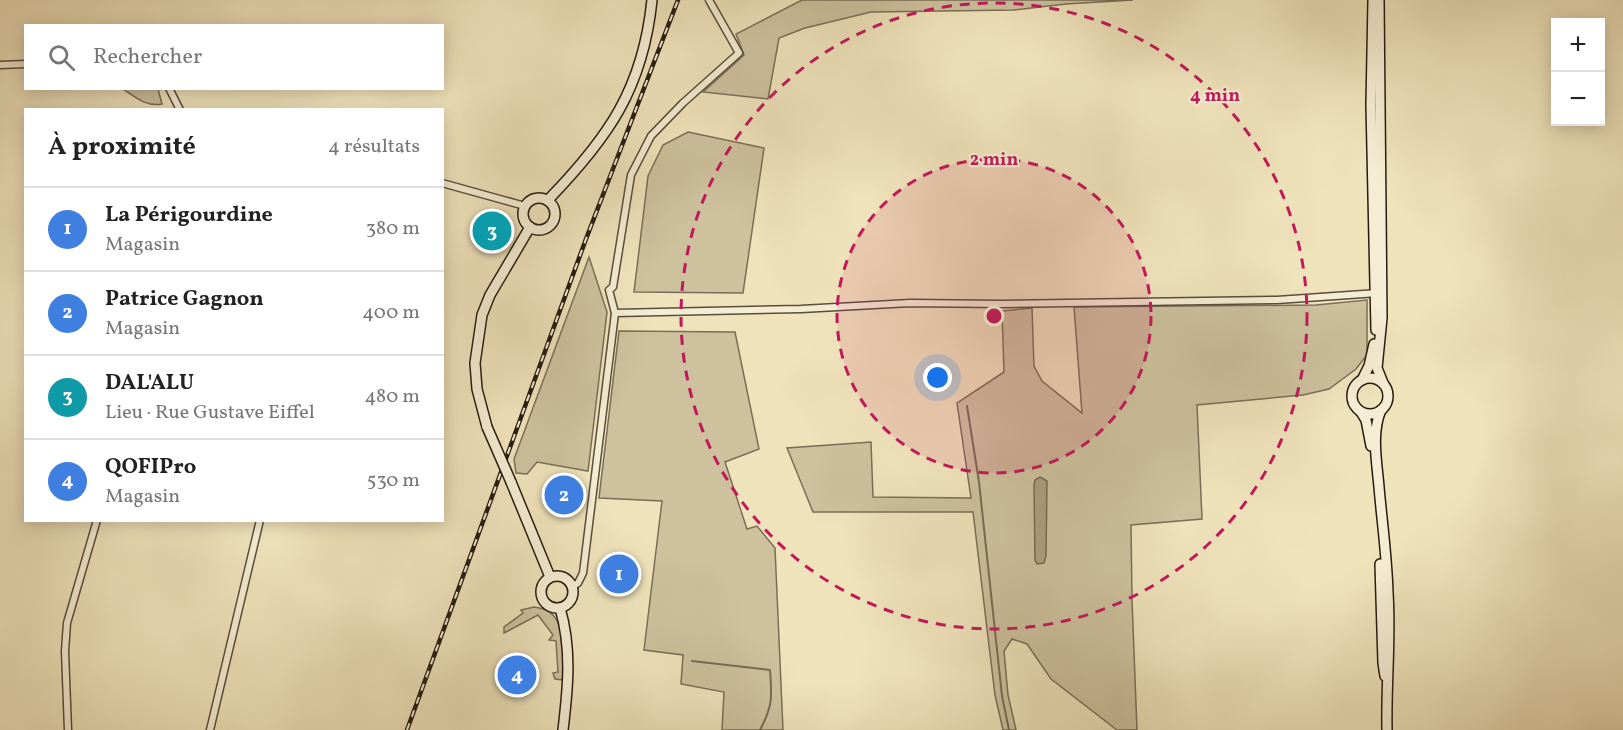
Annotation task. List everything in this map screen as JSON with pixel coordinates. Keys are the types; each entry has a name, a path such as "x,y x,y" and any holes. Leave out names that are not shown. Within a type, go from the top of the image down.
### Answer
{"main road":[{"path":"548,200 594,148 619,112 630,91 642,60 652,0"},
{"path":"1373,0 1371,117 1378,293 1382,318 1377,368 1388,398 1377,419 1376,447 1388,592 1389,664 1386,685"},
{"path":"1379,0 1376,329 1369,366 1362,380 1354,387 1352,401 1368,426 1374,463 1387,730"},
{"path":"533,199 548,200 555,213 553,222 545,229 530,227 523,215 525,206 533,199"},
{"path":"530,227 490,295 482,315 475,363 477,389 487,427 550,578"},
{"path":"1362,380 1372,378 1383,383"},
{"path":"1361,412 1368,414 1381,410"},
{"path":"555,576 565,579 572,587 573,592 569,602 560,608 546,604 541,595 543,585 555,576"},
{"path":"560,608 568,640 570,662 563,730"}],"street":[{"path":"572,587 578,583 583,573 615,313 609,290 613,287 631,175 651,136 682,103 739,53 709,0"},
{"path":"0,65 24,64"},
{"path":"170,90 179,108"},
{"path":"444,184 525,206"},
{"path":"615,313 801,309 910,303 1276,300 1378,293"},
{"path":"68,730 65,651 67,623 96,522"},
{"path":"210,730 260,522"}],"shaded area":[{"path":"802,0 1133,0 1014,10 871,12 805,28 779,38 768,99 703,92 744,55 736,34"},
{"path":"124,90 158,90 162,104 146,103"},
{"path":"688,132 764,148 743,293 634,292 648,176 663,145"},
{"path":"589,257 607,312 588,471 537,462 527,474 516,473 514,459"},
{"path":"1367,300 1367,355 1356,369 1329,389 1303,395 1197,405 1202,519 1131,525 1137,730 1117,730 1051,679 1027,644 1012,639 1004,651 1008,695 1016,730 1003,730 995,695 973,512 813,512 787,448 871,442 873,497 971,498 957,403 1004,372 1002,311 1032,308 1034,366 1042,381 1082,413 1074,307 1316,305"},
{"path":"619,331 735,332 759,449 725,462 747,529 757,526 775,548 783,730 722,730 724,692 681,684 683,655 644,650 662,501 599,498"},
{"path":"1040,477 1047,481 1046,556 1044,563 1037,564 1035,560 1034,485 1035,480"},
{"path":"534,607 550,613 559,624 563,647 562,680 555,679 553,673 558,672 556,641 549,640 553,635 538,615 504,633 504,627 523,613 521,610"}],"waterway":[{"path":"967,406 979,482 1002,696 1009,730"},
{"path":"692,661 770,670 771,701 760,730"}],"railway":[{"path":"407,730 586,239 678,0"}],"place":[{"name":"DAL'ALU","path":"492,231"},
{"name":"Patrice Gagnon","path":"564,495"},
{"name":"La Périgourdine","path":"619,574"},
{"name":"QOFIPro","path":"517,675"}]}
